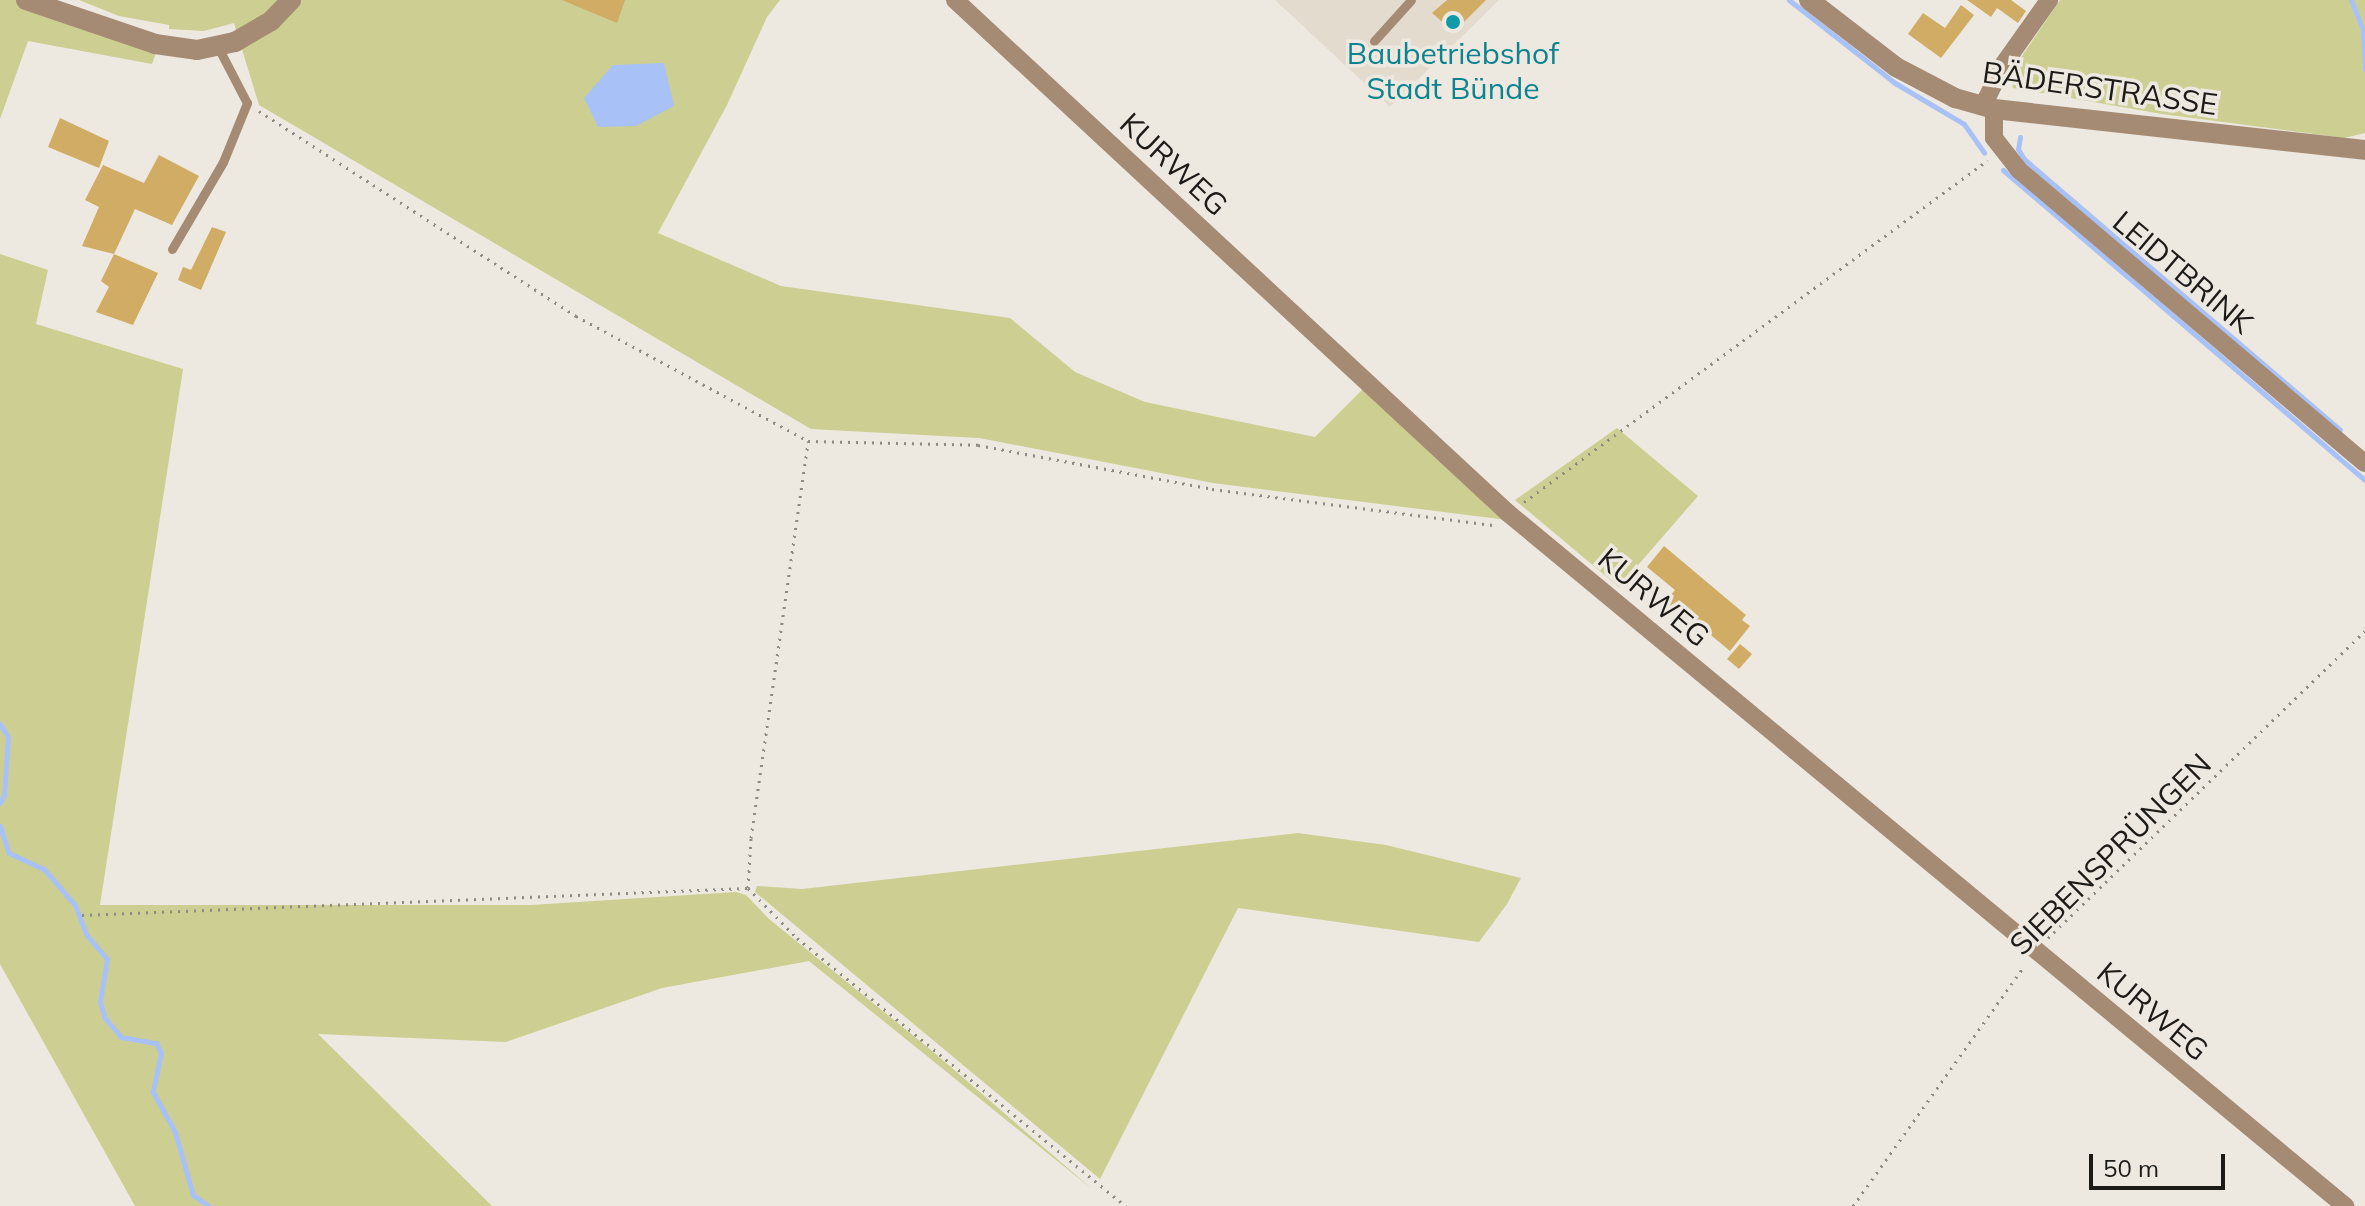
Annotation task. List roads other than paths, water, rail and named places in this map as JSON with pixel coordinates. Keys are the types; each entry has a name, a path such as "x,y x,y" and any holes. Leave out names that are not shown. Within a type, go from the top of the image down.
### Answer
{"street":[{"path":"26,0 178,50 217,47 253,32 291,0"},
{"name":"KURWEG","path":"955,0 1502,519 2036,950 2345,1206"},
{"name":"BÄDERSTRASSE","path":"1809,0 1922,84 1989,107 2365,150"},
{"path":"1989,107 2003,65 2049,0"},
{"name":"LEIDTBRINK","path":"1989,107 1994,138 2001,151 2031,180 2365,463"}],"lane":[{"path":"1374,41 1411,0"},
{"path":"172,249 223,162 247,103 217,47"}],"water":[{"path":"664,63 674,106 636,126 598,127 584,98 613,65"}],"waterway":[{"path":"1789,0 1895,83 1964,124 1984,153"},
{"path":"2351,0 2363,30 2365,69"},
{"path":"2020,137 2018,149 2024,159 2340,430"},
{"path":"2003,170 2365,480"},
{"path":"0,724 8,737 4,795 0,803"},
{"path":"0,826 9,853 44,869 75,905 86,934 107,959 100,1002 105,1018 121,1037 156,1043 161,1053 153,1092 175,1132 193,1195 209,1206"}],"place":[{"name":"Baubetriebshof Stadt Bünde","path":"1453,22"}]}
